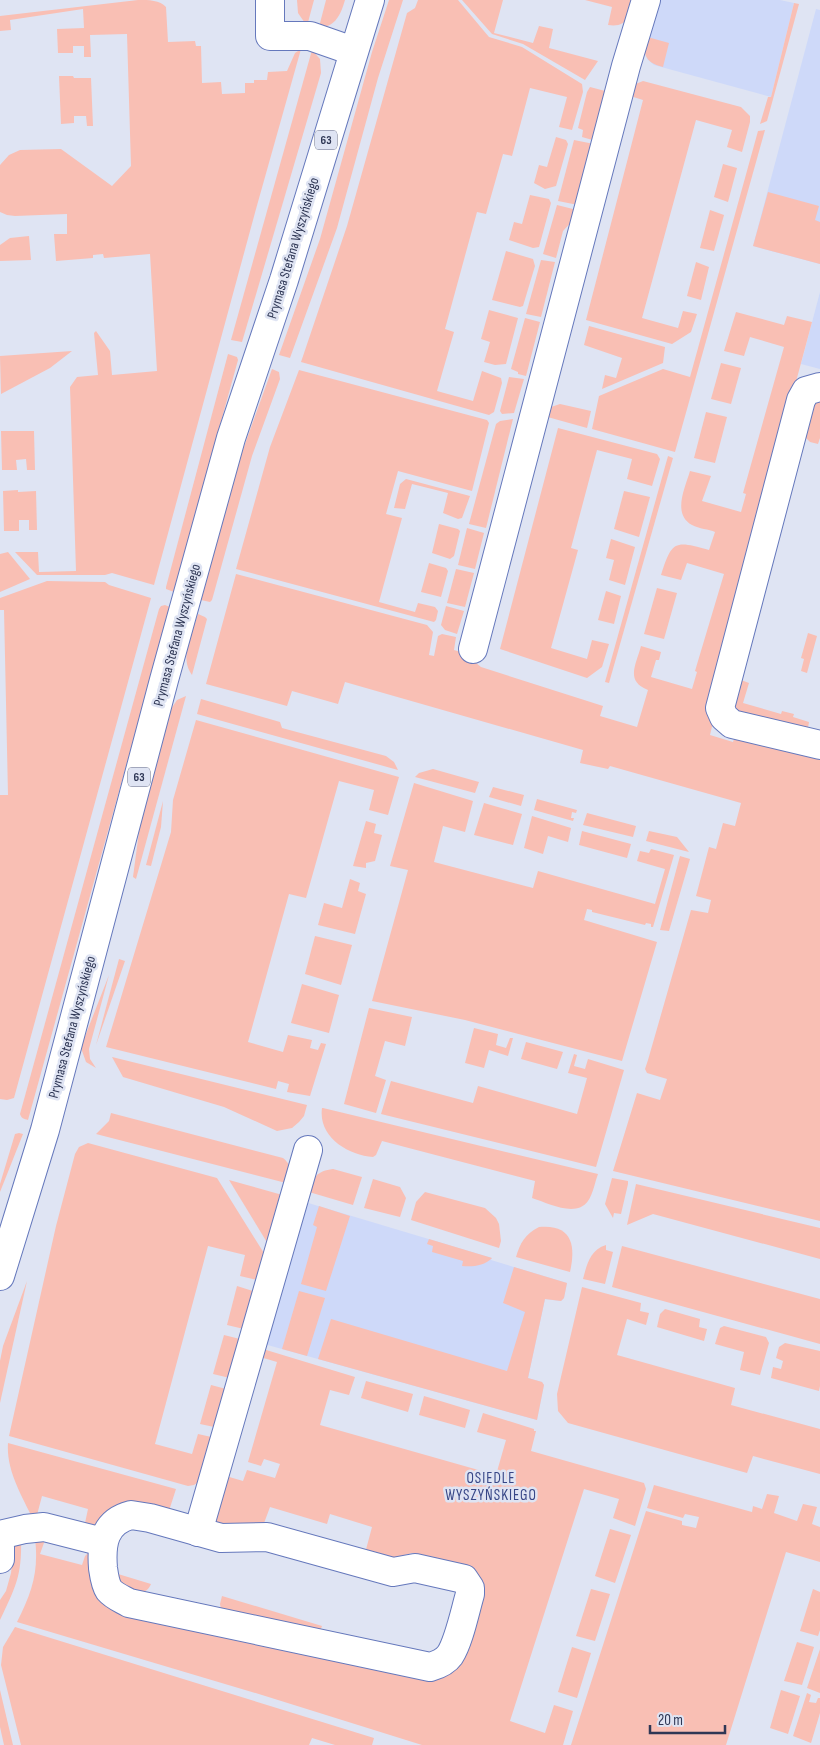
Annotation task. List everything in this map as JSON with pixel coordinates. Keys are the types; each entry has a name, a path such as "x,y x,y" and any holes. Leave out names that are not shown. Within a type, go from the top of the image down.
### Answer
{"street":[{"path":"270,0 270,36 310,36 353,51"},
{"name":"Prymasa Stefana Wyszyńskiego","path":"0,1276 45,1130 164,680 231,438 284,280 370,0"},
{"path":"473,648 626,66 646,0"},
{"path":"820,387 806,391 801,400 720,708 724,717 732,724 820,745"},
{"path":"198,1532 308,1150"},
{"path":"131,1515 150,1518 198,1532 221,1538 267,1537 393,1572 415,1568 464,1578 470,1588 470,1594 454,1648 449,1657 430,1667 129,1603 115,1595 107,1585 102,1559 103,1542 115,1522 123,1517 131,1515"},
{"path":"0,1535 44,1527 103,1542"},
{"path":"0,1547 0,1559"}],"shaded area":[{"path":"150,0 166,7 168,42 195,41 196,46 201,46 202,83 221,82 222,94 245,93 245,83 254,83 254,80 267,80 268,72 287,71 295,53 301,49 154,585 112,573 105,575 37,575 15,552 38,552 39,572 76,571 70,387 77,377 98,375 94,333 96,331 110,351 112,375 157,371 150,254 104,258 103,254 93,255 93,258 56,261 54,234 67,234 67,214 15,216 0,212 0,165 9,155 20,150 61,149 112,186 131,166 127,34 90,35 91,57 84,57 84,46 73,46 73,53 58,53 57,29 84,28 83,9 10,20 11,30 0,31 0,16"},
{"path":"297,0 314,0 307,26 298,13"},
{"path":"326,0 345,0 342,10 333,23 325,27 319,27"},
{"path":"389,0 403,0 378,78 337,228 290,358 279,355 320,239 372,52"},
{"path":"418,0 458,0 489,37 522,47 582,84 583,92 572,130 559,127 567,97 530,88 512,156 503,154 486,214 477,212 445,329 454,332 437,391 473,401 482,371 501,378 502,383 494,412 489,415 301,362 347,226 407,13 415,8"},
{"path":"462,0 503,0 494,33 533,43 539,26 553,29 549,48 598,61 585,80 523,44 492,34"},
{"path":"585,0 636,0 632,11 624,22 608,25 612,7"},
{"path":"655,0 780,0 794,3 771,97 654,65 647,59 644,35"},
{"path":"794,3 799,4 767,121 760,124 768,97 771,97"},
{"path":"816,9 820,10 820,264 753,246"},
{"path":"644,36 669,43 663,67 656,65 646,56"},
{"path":"312,50 320,59 321,73 242,342 231,340"},
{"path":"59,76 91,78 93,126 87,126 86,116 74,116 74,123 61,124"},
{"path":"643,81 741,107 750,116 742,152 727,147 732,130 696,120 642,318 678,328 683,311 697,314 691,332 672,344 586,320 643,100 627,95 633,85"},
{"path":"590,87 609,92 596,141 582,137 583,130 578,128"},
{"path":"765,130 675,452 592,429 599,396 663,369 690,377 758,131"},
{"path":"556,137 566,140 568,144 556,186 545,189 534,183 539,165 547,167"},
{"path":"574,140 594,144 578,205 558,201"},
{"path":"723,164 737,168 728,202 714,197"},
{"path":"768,192 819,206 815,220 820,222 820,264 753,246"},
{"path":"530,195 549,199 551,203 539,247 533,248 509,240 514,222 522,224"},
{"path":"557,205 577,210 575,218 563,231 556,258 543,254"},
{"path":"710,210 724,215 714,251 700,248"},
{"path":"29,236 31,260 0,261 0,245 10,238"},
{"path":"506,251 533,259 535,266 523,306 520,307 492,300"},
{"path":"541,260 555,262 541,317 526,314"},
{"path":"696,262 709,267 701,300 687,296"},
{"path":"820,292 820,369 801,364"},
{"path":"489,310 518,318 506,364 495,365 484,362 490,342 481,339"},
{"path":"736,312 784,325 787,316 812,322 709,706 714,718 710,735 733,742 737,731 820,752 820,1221 613,1171 637,1093 660,1100 667,1079 647,1073 645,1069 691,910 708,913 711,900 696,896 709,847 716,849 723,823 735,826 741,803 610,766 608,769 580,763 583,750 345,682 338,704 292,691 287,706 206,684 236,574 427,625 433,632 429,655 434,656 438,636 442,634 456,637 454,650 464,653 481,667 603,706 600,716 637,727 648,690 636,682 634,677 641,646 661,652 659,660 656,660 651,677 692,689 697,672 695,671 724,574 687,563 681,580 661,575 668,555 676,546 688,545 709,550 715,532 692,525 686,520 681,508 683,493 690,471 711,476 702,501 741,512 746,494 743,493 784,347 750,337 744,356 724,351"},
{"path":"525,318 540,322 526,376 518,374 518,372 511,369"},
{"path":"589,326 665,347 663,363 602,389 605,375 616,378 622,358 584,345"},
{"path":"72,351 50,368 1,394 0,356"},
{"path":"228,354 237,357 238,360 174,592 166,589 166,587"},
{"path":"721,363 741,368 731,404 711,399"},
{"path":"272,369 279,372 280,379 252,456 212,600 210,602 201,600 240,458"},
{"path":"299,370 487,420 489,423 472,491 398,471 386,514 402,518 379,602 415,612 418,603 435,607 438,611 434,622 236,569 270,447"},
{"path":"509,377 524,379 514,413 502,414 500,411"},
{"path":"820,398 820,438 818,444 810,442 804,436 811,402"},
{"path":"560,404 591,411 587,428 544,416 548,408"},
{"path":"706,412 727,417 715,463 694,458"},
{"path":"513,419 486,528 469,524 496,424 500,421"},
{"path":"558,428 657,454 660,459 652,486 627,479 632,459 597,450 571,548 578,550 551,648 587,659 592,640 609,644 602,667 587,678 500,649"},
{"path":"1,431 34,431 35,470 27,470 26,459 16,460 17,470 2,470"},
{"path":"668,456 673,458 609,683 605,682"},
{"path":"406,479 470,496 462,518 458,519 443,513 448,493 412,484 405,509 394,508 400,484"},
{"path":"18,490 18,492 36,491 37,530 29,530 29,520 19,520 19,531 4,531 3,491"},
{"path":"624,491 650,497 639,537 614,529"},
{"path":"439,524 460,531 454,556 450,559 432,553"},
{"path":"467,528 484,533 475,569 458,565"},
{"path":"611,539 635,547 625,585 609,580 614,560 606,558"},
{"path":"8,552 30,579 0,592 0,554"},
{"path":"429,563 446,568 448,571 441,597 421,592"},
{"path":"456,569 474,573 465,607 447,603"},
{"path":"47,581 105,582 109,585 151,598 14,1098 7,1100 0,1099 0,795 8,795 4,610 0,610 0,598"},
{"path":"657,588 677,593 664,639 644,634"},
{"path":"606,591 621,596 614,624 598,620"},
{"path":"165,605 170,607 27,1120 20,1114 159,609"},
{"path":"446,606 464,611 457,634 445,630 441,625"},
{"path":"198,614 207,619 192,675 188,668 187,653"},
{"path":"808,633 817,636 807,673 801,671 804,659 801,658"},
{"path":"741,680 749,683 743,703 781,714 782,711 794,714 793,717 809,722 807,734 734,715 730,687"},
{"path":"186,696 136,879 133,877 140,824 171,709 177,700"},
{"path":"201,699 280,722 282,728 386,756 394,762 398,770 197,714"},
{"path":"196,720 399,777 388,815 369,810 374,790 339,781 306,898 289,894 248,1042 283,1052 288,1035 312,1040 310,1048 318,1050 321,1043 326,1044 310,1096 287,1092 289,1084 278,1081 276,1089 106,1047 171,832 173,800"},
{"path":"433,769 479,782 475,793 415,777 419,773"},
{"path":"414,783 473,801 465,832 443,826 434,862 533,888 538,871 655,904 665,869 637,861 640,851 649,853 651,849 674,855 653,927 651,927 651,924 646,923 645,925 592,912 592,910 587,909 584,920 657,942 622,1061 465,1020 372,1001 408,870 390,866"},
{"path":"493,787 524,795 521,806 489,797"},
{"path":"537,799 577,810 576,813 572,812 571,818 574,818 573,821 534,810"},
{"path":"163,801 161,827 151,866 146,865"},
{"path":"484,803 522,814 513,845 474,835"},
{"path":"587,813 636,826 633,837 583,825"},
{"path":"532,816 571,828 568,842 548,836 543,854 524,848"},
{"path":"366,821 376,824 374,833 382,835 375,861 366,863 366,868 353,866"},
{"path":"582,831 631,844 627,858 579,845"},
{"path":"649,831 677,837 689,852 646,841"},
{"path":"680,856 690,859 669,931 660,930"},
{"path":"350,879 360,883 358,891 366,894 355,934 318,925 324,903 342,908"},
{"path":"315,936 352,945 341,985 305,974"},
{"path":"119,959 125,961 96,1045"},
{"path":"109,975 89,1049 90,1059 96,1068 86,1062 81,1048"},
{"path":"302,984 339,995 329,1033 291,1023"},
{"path":"369,1008 412,1017 405,1046 385,1041 375,1076 386,1080 376,1113 344,1104"},
{"path":"474,1028 498,1034 496,1045 506,1048 510,1038 513,1038 508,1056 489,1050 484,1068 465,1063"},
{"path":"526,1042 563,1052 557,1069 521,1059"},
{"path":"574,1054 577,1055 574,1066 585,1069 588,1059 624,1070 596,1167 381,1114 391,1081 473,1103 478,1086 577,1114 587,1078 568,1073"},
{"path":"112,1057 307,1105 304,1116 292,1128 277,1131 224,1107 123,1077"},
{"path":"322,1108 598,1174 590,1198 583,1206 569,1209 562,1208 532,1198 535,1181 382,1141 376,1155 373,1157 354,1153 337,1143 330,1136 322,1118"},
{"path":"111,1113 283,1158 289,1166 291,1173 290,1184 96,1134 109,1121"},
{"path":"15,1134 23,1134 0,1192 0,1184"},
{"path":"88,1143 217,1178 267,1258 261,1281 240,1276 245,1255 208,1246 155,1444 192,1454 198,1434 216,1438 200,1481 194,1485 188,1486 9,1436 56,1226 75,1154 79,1147"},
{"path":"333,1169 362,1177 353,1205 309,1192 312,1182 319,1173"},
{"path":"612,1178 628,1181 621,1214 614,1213 613,1218 605,1204"},
{"path":"373,1179 400,1187 406,1198 400,1217 364,1208"},
{"path":"229,1180 286,1196 271,1249"},
{"path":"636,1184 820,1228 820,1259 653,1214 627,1225"},
{"path":"425,1192 485,1208 496,1218 499,1224 501,1241 499,1248 411,1220 416,1202"},
{"path":"305,1202 492,1258 491,1260 567,1283 564,1298 561,1301 545,1299 528,1378 542,1382 544,1385 537,1420 264,1344"},
{"path":"319,1206 350,1216 326,1291 301,1284 317,1227 313,1225"},
{"path":"539,1227 559,1229 569,1238 572,1245 570,1272 516,1257 524,1239"},
{"path":"429,1239 492,1258 478,1265 462,1266 463,1261 432,1252 433,1246 427,1244"},
{"path":"606,1245 606,1250 613,1252 605,1284 583,1279 593,1254 596,1250"},
{"path":"622,1246 820,1299 820,1344 612,1287"},
{"path":"514,1267 567,1283 564,1298 561,1301 545,1299 528,1378 542,1382 544,1385 537,1420 318,1359 331,1319 507,1371 525,1312 503,1303"},
{"path":"27,1281 0,1403 0,1361 3,1346"},
{"path":"237,1286 259,1293 248,1330 227,1325"},
{"path":"582,1287 641,1303 640,1311 649,1313 646,1325 627,1319 617,1355 735,1388 731,1405 820,1429 820,1474 753,1456 747,1473 568,1423 558,1411 557,1394"},
{"path":"299,1291 325,1298 307,1356 282,1349"},
{"path":"665,1309 700,1319 699,1327 707,1329 704,1341 657,1327 660,1314"},
{"path":"724,1326 766,1337 769,1343 760,1375 740,1370 744,1352 715,1344 720,1328"},
{"path":"224,1335 244,1340 234,1379 213,1374"},
{"path":"785,1343 820,1351 819,1391 771,1378 773,1367 781,1369 783,1361 776,1358 779,1347"},
{"path":"263,1349 355,1377 349,1395 330,1390 320,1425 496,1475 506,1440 477,1432 483,1413 534,1429 536,1431 531,1451 644,1483 646,1489 635,1526 613,1518 619,1499 584,1489 510,1721 545,1733 554,1705 573,1711 563,1745 422,1745 17,1622 27,1601 35,1572 35,1538 45,1540 40,1554 82,1565 85,1556 88,1553 92,1553 99,1591 457,1664 470,1645 480,1602 468,1568 412,1553 382,1561 364,1557 372,1527 330,1514 327,1524 270,1507 263,1526 211,1528 226,1476 243,1481 247,1470 275,1478 280,1464 264,1459 261,1466 248,1462 277,1362 260,1357"},
{"path":"366,1381 413,1394 408,1412 361,1398"},
{"path":"211,1385 230,1390 219,1428 200,1424"},
{"path":"424,1396 470,1410 465,1428 419,1415"},
{"path":"8,1443 176,1489 167,1517 97,1527 85,1523 88,1509 42,1496 37,1515 33,1519 12,1473"},
{"path":"654,1485 752,1512 753,1506 762,1509 767,1494 779,1496 774,1513 797,1521 803,1504 817,1507 812,1524 820,1527 820,1562 786,1552 726,1745 571,1745 646,1511 682,1521 682,1525 696,1528 699,1517 685,1514 683,1518 647,1508"},
{"path":"610,1529 631,1535 615,1583 595,1576"},
{"path":"21,1540 19,1573 0,1620 0,1600 6,1591 11,1573 14,1545"},
{"path":"116,1574 151,1584 146,1591 131,1591 122,1588"},
{"path":"591,1589 610,1594 595,1641 576,1636"},
{"path":"813,1589 820,1592 820,1630 818,1636 800,1631"},
{"path":"222,1596 322,1626 320,1631 221,1609"},
{"path":"15,1627 374,1738 372,1745 335,1745 312,1738 309,1745 21,1745 1,1665 3,1647"},
{"path":"797,1642 814,1647 802,1685 784,1681"},
{"path":"572,1647 591,1653 577,1698 558,1692"},
{"path":"820,1649 820,1693 807,1688"},
{"path":"0,1690 13,1745 4,1745 0,1727"},
{"path":"781,1690 800,1696 788,1734 770,1728"},
{"path":"807,1693 811,1695 809,1702 816,1703 818,1698 820,1698 820,1713 811,1743 793,1736"}],"district":[{"name":"OSIEDLE WYSZYŃSKIEGO","path":"491,1486"}]}
